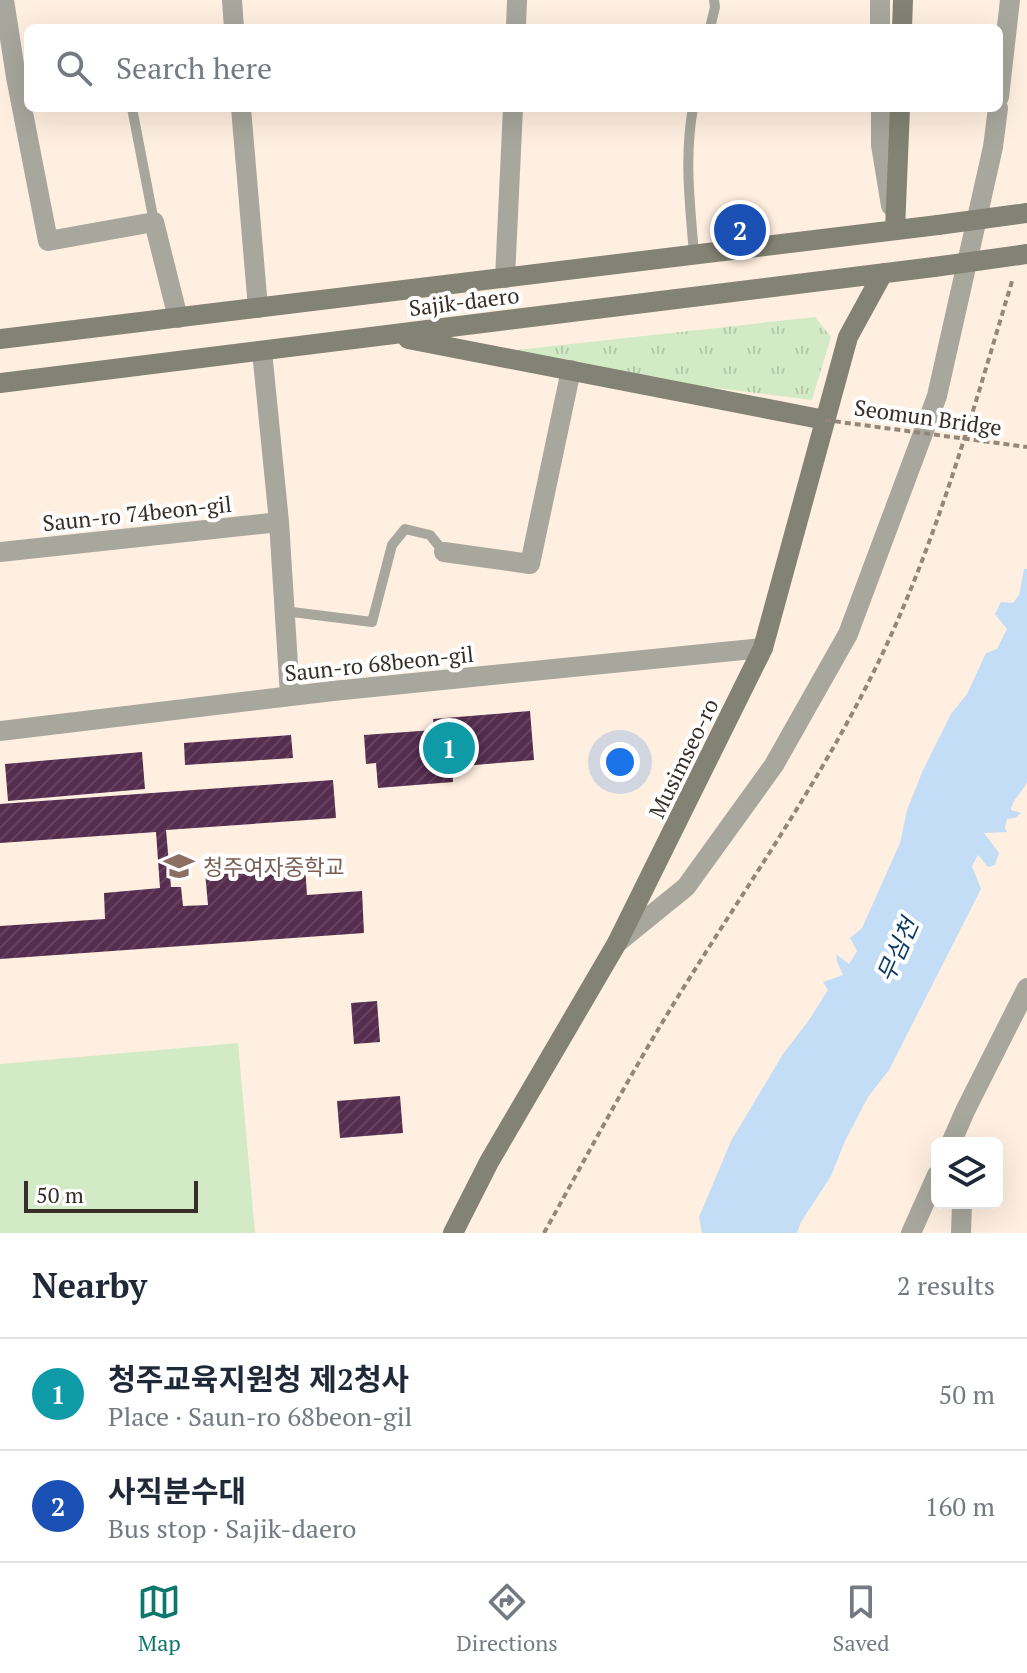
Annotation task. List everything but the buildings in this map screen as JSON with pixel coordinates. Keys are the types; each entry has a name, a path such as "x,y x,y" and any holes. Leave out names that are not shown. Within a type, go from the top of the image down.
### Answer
{"main road":[{"path":"902,24 903,0"},
{"path":"895,230 900,112"},
{"name":"Sajik-daero","path":"0,339 1027,213"},
{"name":"Sajik-daero","path":"0,383 1027,254"},
{"name":"Musimseo-ro","path":"453,1233 489,1162 617,943 763,648 848,337 883,273"},
{"path":"389,335 825,420"}],"street":[{"path":"4,0 15,77 48,241 154,222 178,318"},
{"path":"232,0 234,24"},
{"path":"516,24 517,0"},
{"path":"880,0 880,24"},
{"path":"1003,62 1010,0"},
{"path":"241,112 258,308"},
{"path":"505,278 513,112"},
{"path":"881,112 881,145 895,230"},
{"path":"617,943 686,887 774,765 848,634 937,396 993,147 997,112"},
{"path":"262,351 279,522 290,696"},
{"path":"444,552 530,564 571,370"},
{"name":"Saun-ro 74beon-gil","path":"0,552 279,522"},
{"name":"Saun-ro 68beon-gil","path":"0,731 290,696 763,648"},
{"path":"954,1137 1027,988"},
{"path":"964,1137 965,1111"},
{"path":"911,1233 931,1188"},
{"path":"961,1233 962,1209"}],"lane":[{"path":"711,24 714,0"},
{"path":"133,112 154,222"},
{"path":"692,112 687,184 694,254"},
{"path":"284,611 372,622 392,545 405,529 430,535 444,552"}],"path":[{"name":"Seomun Bridge","path":"825,420 1027,447"}],"green space":[{"path":"815,317 831,337 812,400 590,372 507,351"},
{"path":"238,1043 255,1233 0,1233 0,1064"}],"water":[{"name":"무심천","path":"1024,569 1027,569 1027,782 1011,810 1021,813 1007,819 1007,832 984,833 999,853 995,865 988,867 978,855 972,866 981,889 889,1070 868,1097 831,1176 797,1233 702,1233 699,1217 731,1141 783,1054 828,990 823,982 843,975 836,954 849,964 857,951 850,938 862,928 900,843 907,810 923,770 951,714 967,694 986,653 997,649 1007,629 995,614 1001,602 1013,603 1019,595"}],"place":[{"name":"사직분수대","path":"740,230"},
{"name":"청주교육지원청 제2청사","path":"449,748"},
{"name":"청주여자중학교","path":"179,866"}]}
